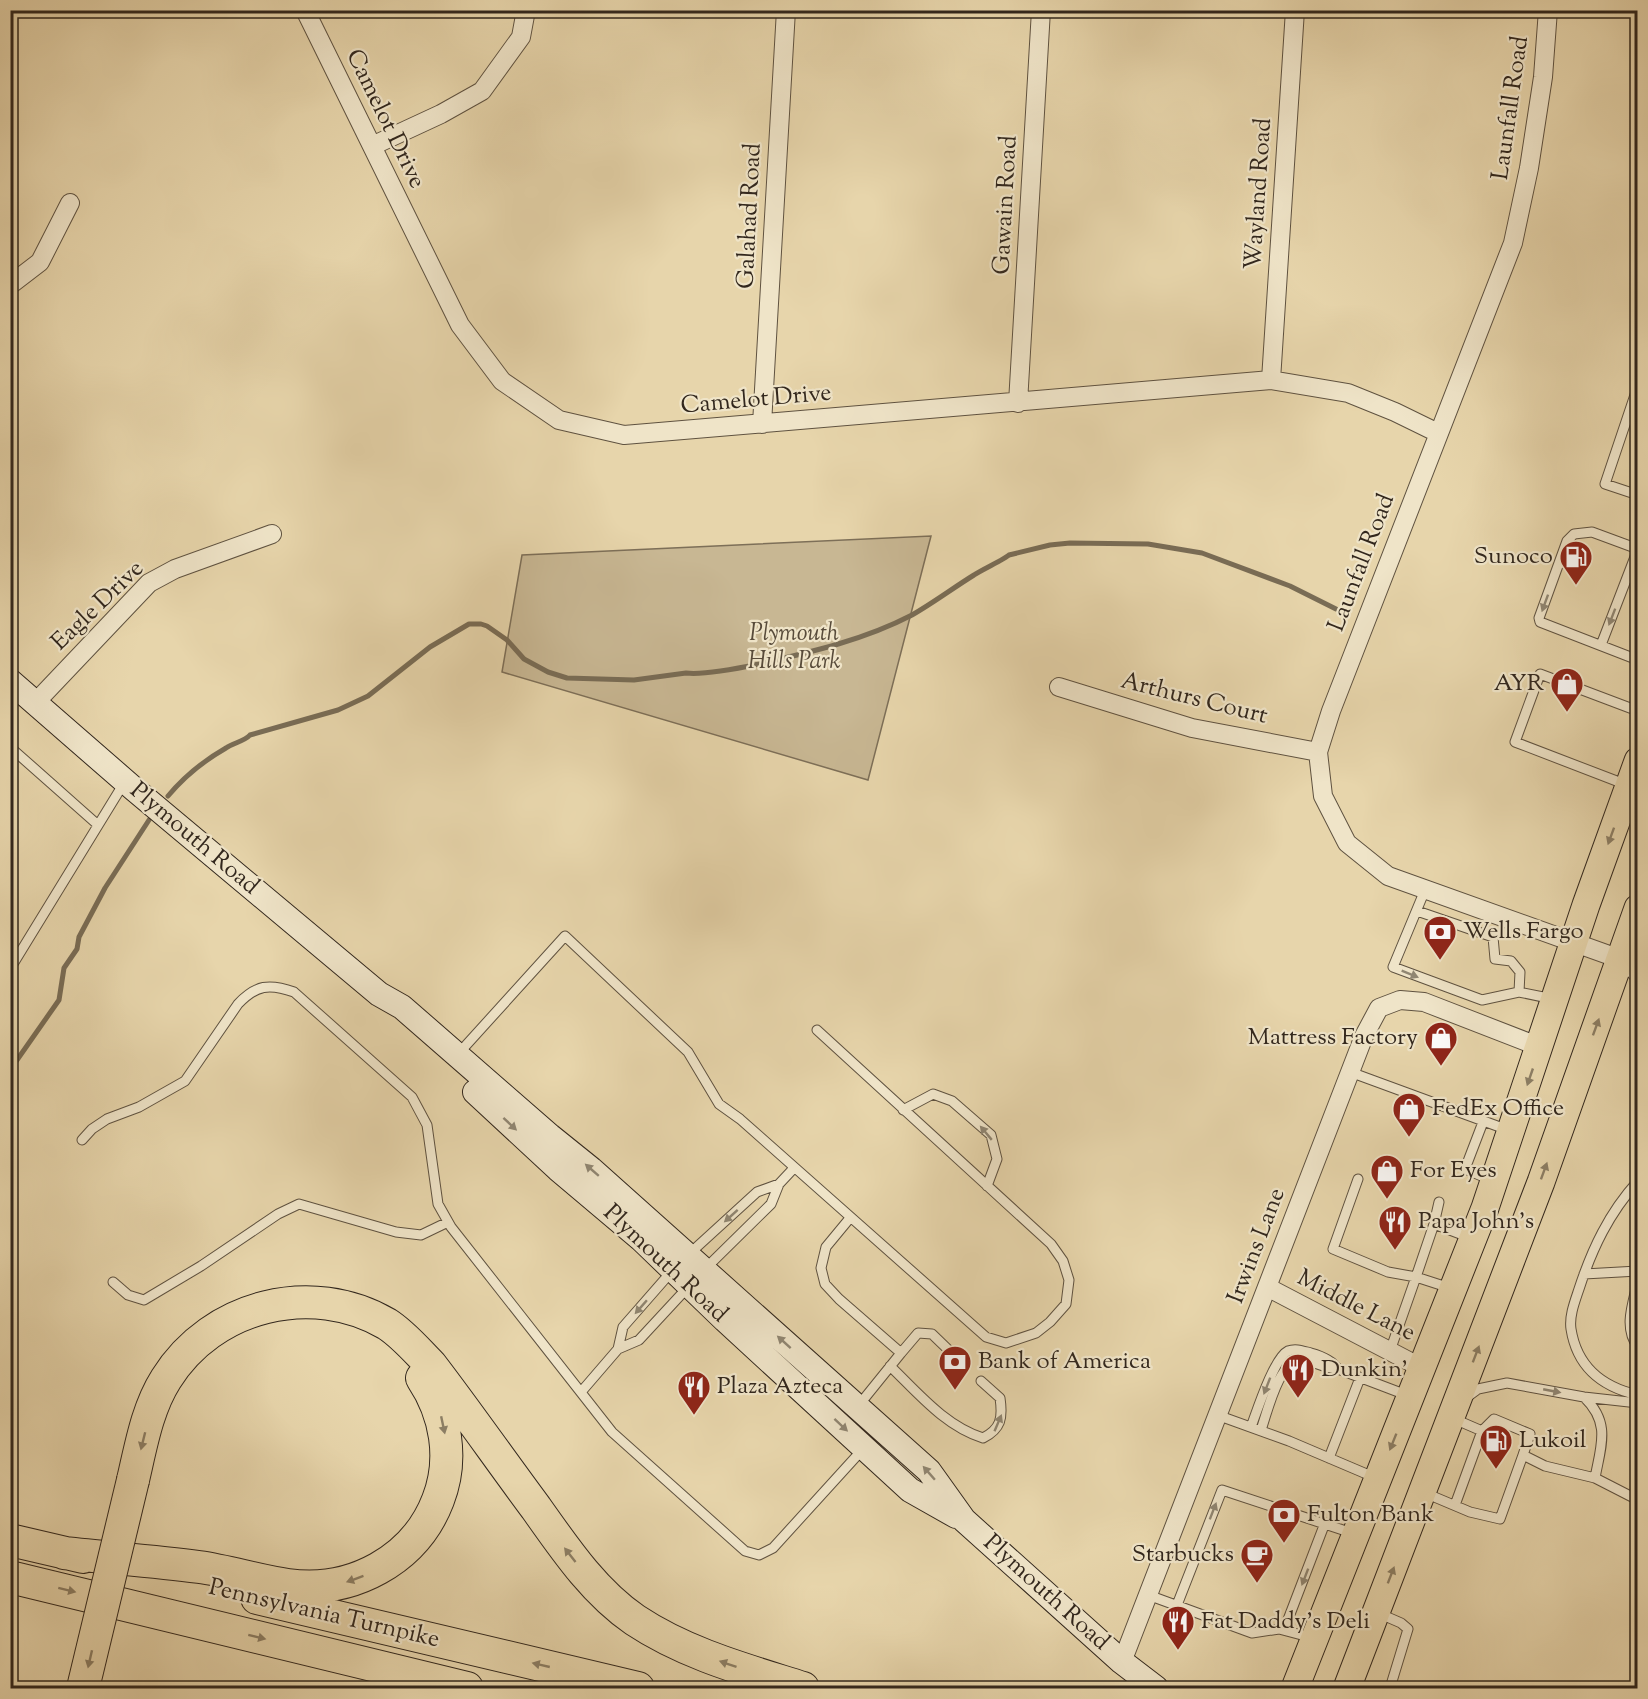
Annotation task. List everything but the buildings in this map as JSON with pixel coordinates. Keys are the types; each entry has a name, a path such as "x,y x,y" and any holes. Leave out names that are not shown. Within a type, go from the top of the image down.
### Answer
{"highway":[{"path":"104,1689 144,1482 150,1416 164,1382 180,1358 213,1329 245,1314 280,1304 321,1302 360,1311 390,1326 404,1337 431,1365 571,1557 610,1600 634,1619 687,1648 803,1689"},
{"path":"64,1553 201,1567 290,1586 328,1586 346,1582 393,1560 427,1524 444,1482 445,1432 441,1414 423,1380 398,1352 363,1329 343,1322 305,1318 268,1323 236,1336 220,1346 194,1371 177,1401 144,1482 83,1689"},
{"name":"Pennsylvania Turnpike","path":"10,1540 638,1689"},
{"name":"Pennsylvania Turnpike","path":"10,1577 467,1689"}],"main road":[{"name":"Plymouth Road","path":"10,681 125,781 380,994 402,1007 591,1169 865,1448 910,1490 964,1520"},
{"path":"1295,1689 1473,1239 1633,773"},
{"path":"1347,1689 1541,1182 1624,959 1638,908"},
{"name":"Plymouth Road","path":"380,994 393,1016 558,1169 641,1239 688,1270 857,1407 929,1471 964,1520 1122,1662 1156,1689"}],"street":[{"name":"Camelot Drive","path":"304,10 460,326 502,381 559,420 624,435 1271,380 1348,393 1395,412 1437,433"},
{"path":"372,146 441,114 482,91 521,37 526,10"},
{"name":"Galahad Road","path":"762,424 786,10"},
{"name":"Gawain Road","path":"1018,403 1041,10"},
{"name":"Wayland Road","path":"1271,380 1295,10"},
{"name":"Launfall Road","path":"1548,10 1543,77 1529,168 1513,243 1437,433 1331,711 1318,752 1323,796 1347,843 1388,876 1425,890 1498,926 1574,941 1624,959"},
{"path":"10,285 40,262 70,203"},
{"name":"Eagle Drive","path":"35,703 149,583 175,569 272,534"},
{"name":"Arthurs Court","path":"1059,687 1192,728 1318,752"},
{"name":"Irwins Lane","path":"1122,1662 1364,1036 1379,1008 1400,1000 1424,1002 1540,1047"},
{"name":"Middle Lane","path":"1267,1287 1422,1368"}],"lane":[{"path":"1638,386 1605,484 1638,495"},
{"path":"1601,645 1638,549 1592,532 1574,534 1567,541 1539,618 1540,622 1638,660"},
{"path":"1633,773 1515,742 1540,674 1638,711"},
{"path":"10,747 98,825"},
{"path":"10,969 125,781"},
{"path":"1425,890 1393,967 1482,1000 1519,992 1555,999"},
{"path":"1417,911 1498,926 1495,959 1511,961 1520,972 1519,992"},
{"path":"457,1055 565,936 688,1052 719,1104 986,1337 1006,1343 1036,1333 1050,1322 1066,1304 1069,1281 1063,1261 1051,1244 817,1030"},
{"path":"1624,959 1638,981"},
{"path":"82,1140 92,1129 107,1119 139,1107 185,1081 248,994 264,987 279,987 294,992 412,1097 427,1125 438,1204 448,1222 612,1432 745,1551 759,1555 773,1548 865,1448"},
{"path":"1350,1072 1511,1131"},
{"path":"903,1110 933,1094 952,1101 991,1136 997,1159 987,1186"},
{"path":"1483,1122 1465,1169 1494,1181"},
{"path":"618,1349 623,1328 688,1270 771,1204 779,1184 794,1168"},
{"path":"1358,1179 1333,1249 1388,1272 1416,1277 1453,1289"},
{"path":"1638,1181 1623,1197 1605,1225 1584,1274 1572,1313 1570,1328 1580,1356 1594,1376 1620,1391 1638,1395"},
{"path":"581,1392 618,1349 639,1340 688,1270 757,1192 779,1184"},
{"path":"1390,1351 1434,1224 1439,1202"},
{"path":"113,1282 128,1295 144,1300 201,1266 278,1214 299,1204 404,1233 421,1235 448,1222"},
{"path":"850,1218 826,1247 821,1268 825,1284 901,1353"},
{"path":"1434,1224 1473,1239"},
{"path":"1584,1274 1638,1271"},
{"path":"1638,1281 1629,1324 1631,1337 1638,1347"},
{"path":"857,1407 918,1333 932,1334 961,1362"},
{"path":"1256,1429 1282,1371 1292,1361 1301,1359 1329,1369 1338,1369 1411,1396"},
{"path":"890,1366 951,1423 966,1433 982,1438 994,1432 1003,1414 1000,1398 981,1381"},
{"path":"1329,1458 1360,1378"},
{"path":"1482,1431 1454,1410 1478,1389 1507,1383 1584,1397 1638,1403"},
{"path":"1584,1397 1596,1409 1602,1423 1602,1444 1595,1478"},
{"path":"1217,1415 1378,1479"},
{"path":"1423,1492 1470,1512 1500,1519 1530,1434 1494,1419 1482,1431 1455,1505"},
{"path":"1523,1455 1545,1466 1595,1478 1638,1500"},
{"path":"1177,1605 1222,1490 1356,1534"},
{"path":"1284,1630 1325,1523"},
{"path":"1148,1595 1252,1633 1279,1629 1315,1638"},
{"path":"1377,1612 1401,1623 1408,1629 1390,1689"}],"green space":[{"name":"Plymouth Hills Park","path":"931,536 868,780 502,672 522,555"}],"waterway":[{"path":"168,796 195,770 229,746 250,735 338,710 368,696 430,647 469,624 487,626 507,640 524,659 548,672 567,678 634,680 722,671 818,650 875,632 928,606 977,573 1009,555 1050,545 1070,543 1148,544 1202,553 1290,586 1336,609"},
{"path":"10,1070 59,1000 64,968 77,949 79,937 105,888 149,820"}],"place":[{"name":"Sunoco","path":"1576,586"},
{"name":"AYR","path":"1567,713"},
{"name":"Wells Fargo","path":"1440,961"},
{"name":"Mattress Factory","path":"1441,1067"},
{"name":"FedEx Office","path":"1409,1138"},
{"name":"For Eyes","path":"1387,1200"},
{"name":"Papa John's","path":"1395,1251"},
{"name":"Bank of America","path":"955,1391"},
{"name":"Dunkin'","path":"1298,1399"},
{"name":"Plaza Azteca","path":"694,1416"},
{"name":"Lukoil","path":"1496,1470"},
{"name":"Fulton Bank","path":"1284,1544"},
{"name":"Starbucks","path":"1257,1584"},
{"name":"Fat Daddy's Deli","path":"1178,1651"}]}
